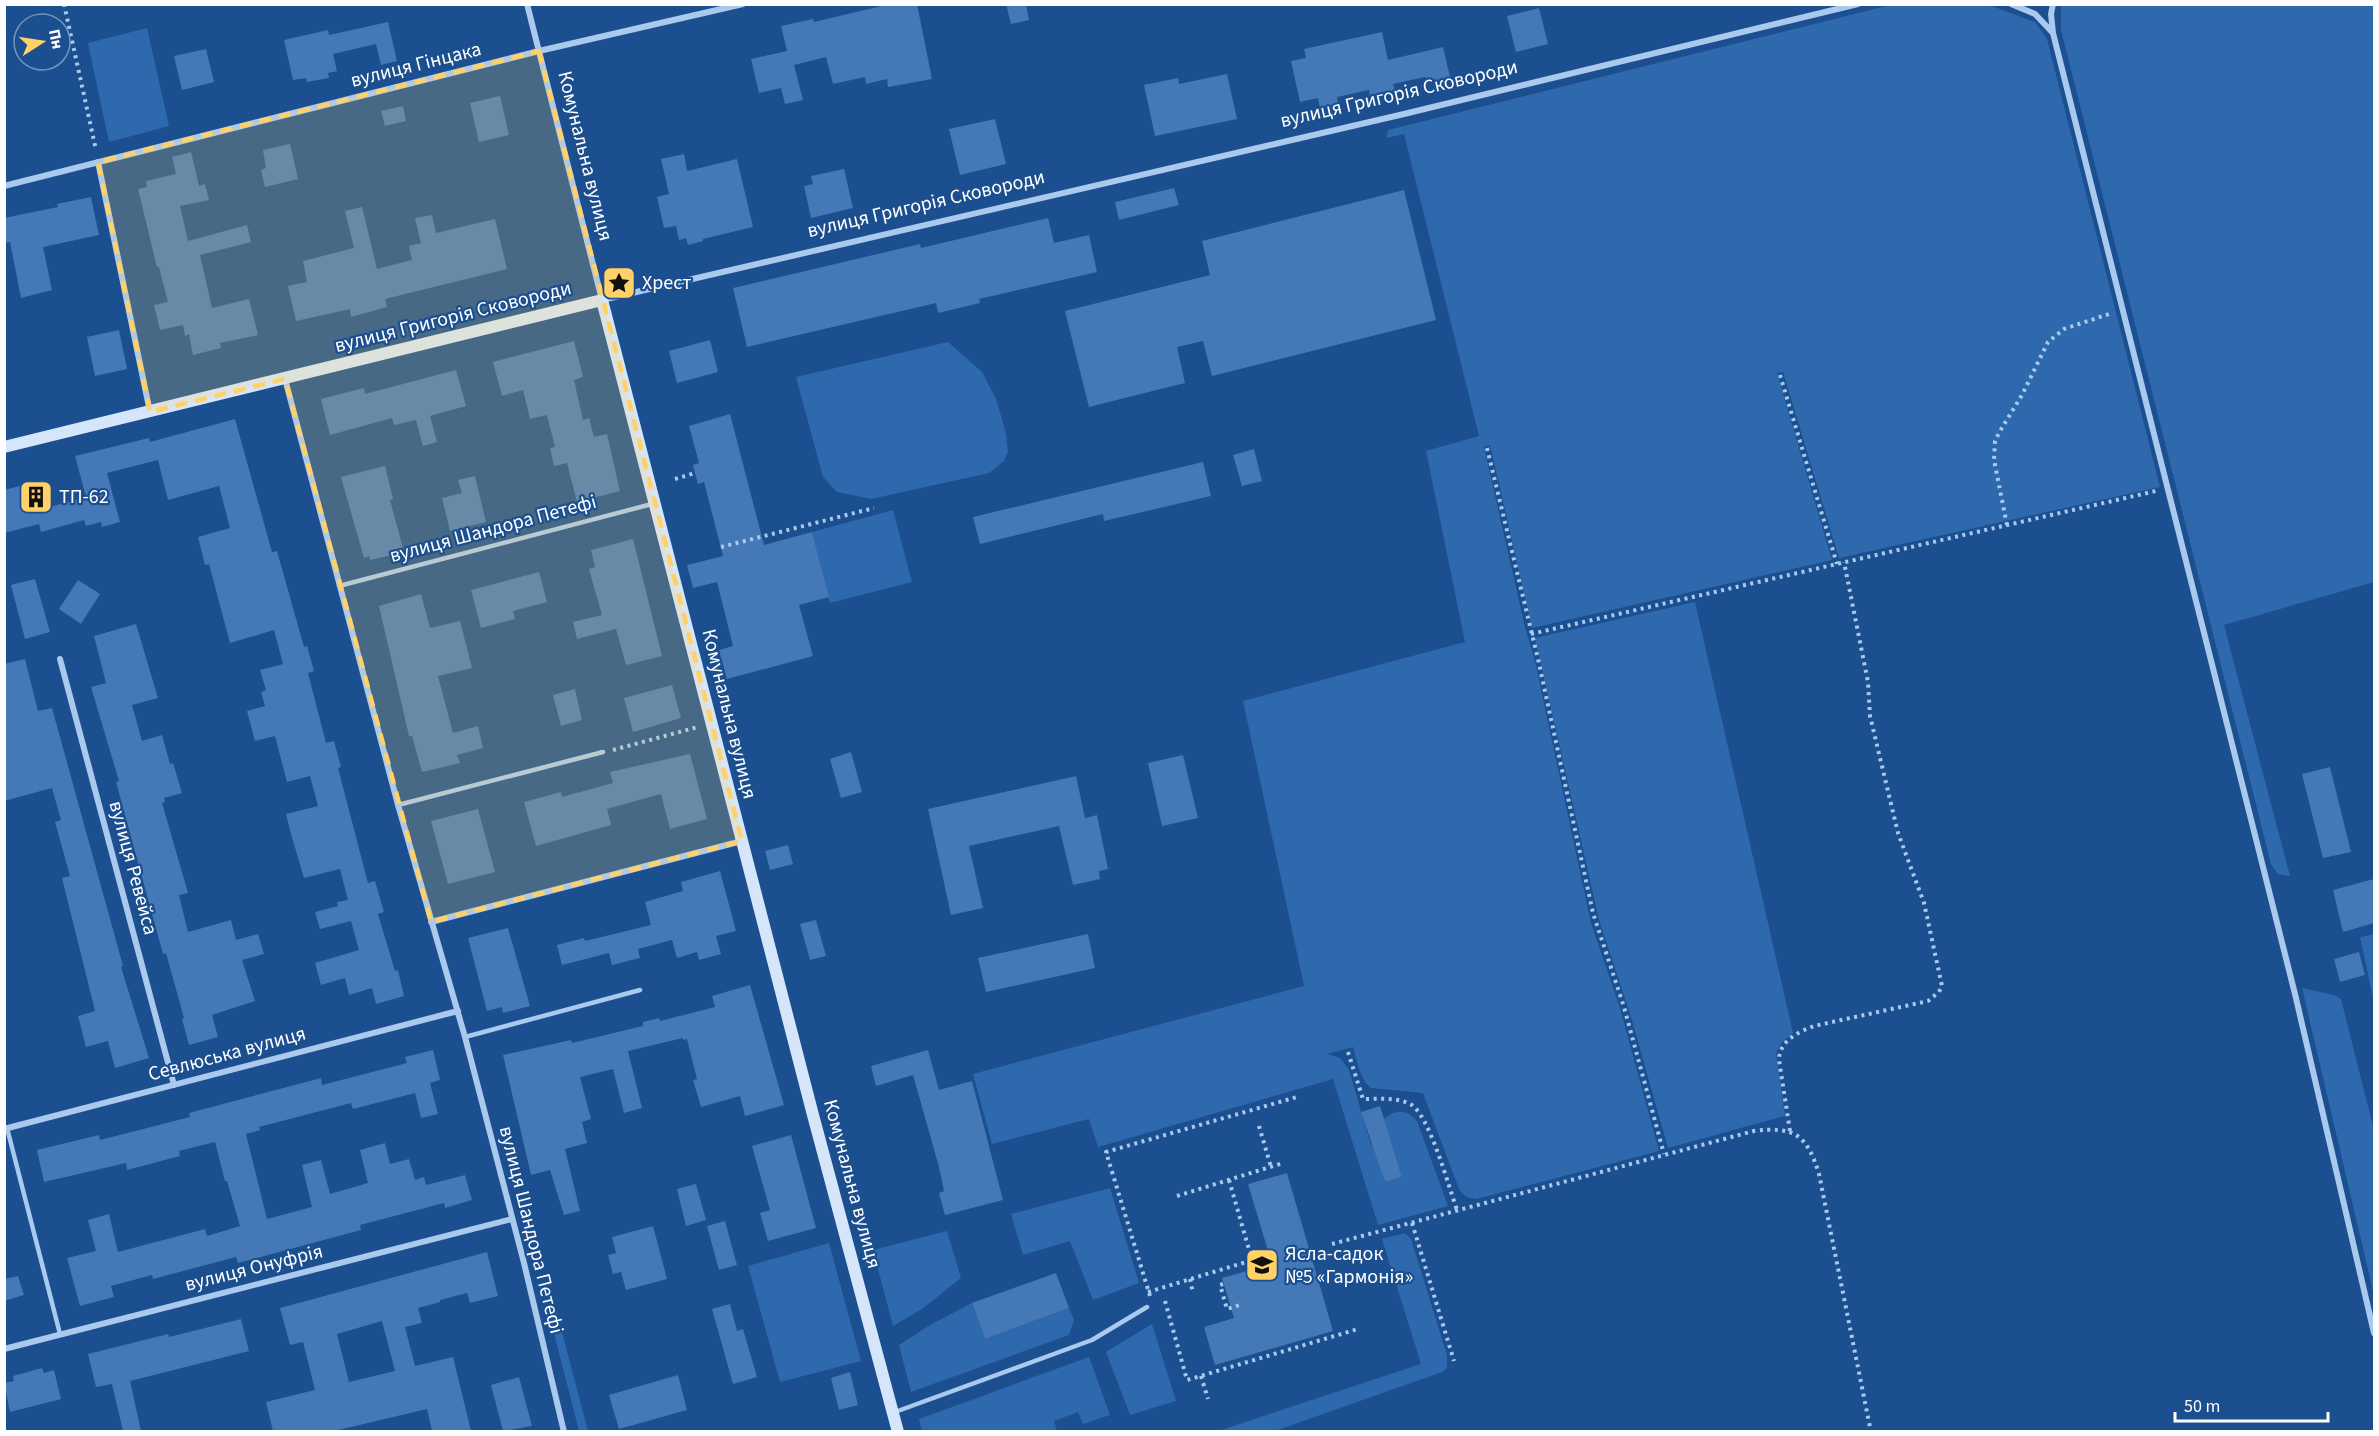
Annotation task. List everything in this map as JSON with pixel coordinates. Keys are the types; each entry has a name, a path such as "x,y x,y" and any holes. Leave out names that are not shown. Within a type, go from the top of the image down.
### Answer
{"main road":[{"name":"вулиця Григорія Сковороди","path":"4,447 602,300"},
{"name":"Комунальна вулиця","path":"602,300 898,1431"}],"street":[{"name":"Комунальна вулиця","path":"527,4 602,300"},
{"name":"вулиця Гінцака","path":"4,186 539,51 743,4"},
{"name":"вулиця Григорія Сковороди","path":"602,300 1415,111 1858,4"},
{"path":"2011,4 2035,14 2053,33"},
{"path":"2053,4 2053,33 2295,994 2374,1334"},
{"path":"98,162 150,411"},
{"name":"вулиця Шандора Петефі","path":"285,379 398,805 465,1036 564,1431"},
{"name":"вулиця Ревейса","path":"60,659 174,1085"},
{"path":"431,922 742,841"},
{"name":"Севлюська вулиця","path":"6,1129 458,1011"},
{"name":"вулиця Онуфрія","path":"4,1349 512,1219"}],"lane":[{"name":"вулиця Шандора Петефі","path":"339,586 655,503"},
{"path":"398,805 603,752"},
{"path":"465,1036 640,990"},
{"path":"6,1129 60,1335"},
{"path":"893,1413 1092,1340 1150,1306"}],"path":[{"path":"64,4 98,162"},
{"path":"2007,525 1994,460 1995,441 2022,395 2042,351 2054,335 2064,329 2122,310"},
{"path":"1780,375 1837,564"},
{"path":"1487,448 1593,913 1624,1007 1664,1155"},
{"path":"675,478 695,473"},
{"path":"1531,634 2167,489"},
{"path":"721,546 874,508"},
{"path":"1790,1131 1779,1060 1779,1052 1784,1044 1802,1031 1814,1026 1928,1001 1939,992 1942,986 1924,903 1898,833 1873,727 1868,682 1844,562"},
{"path":"603,752 712,724"},
{"path":"1348,1053 1363,1099 1403,1101 1418,1110 1424,1118 1457,1210"},
{"path":"1150,1306 1149,1292 1106,1152 1297,1097"},
{"path":"1258,1126 1271,1167"},
{"path":"1332,1244 1754,1131 1779,1128 1790,1131 1798,1136 1810,1150 1819,1174 1871,1431"},
{"path":"1177,1196 1283,1163"},
{"path":"1228,1180 1251,1260"},
{"path":"1412,1223 1454,1361"},
{"path":"1149,1292 1269,1255"},
{"path":"1190,1279 1193,1293"},
{"path":"1223,1284 1220,1285 1227,1309 1243,1304"},
{"path":"1165,1301 1187,1380 1358,1329"},
{"path":"1201,1376 1208,1399"}],"highlighted area":[{"path":"539,51 742,841 431,922 285,379 150,412 98,162"}],"shaded area":[{"path":"1890,5 1989,5 2035,22 2047,39 2160,487 1839,558 1783,372 1777,373 1832,560 1532,628 1490,445 1484,447 1525,627 1535,661 1591,923 1620,1008 1659,1151 1476,1199 1468,1197 1459,1189 1423,1093 1371,1088 1362,1075 1353,1047 1327,1054 1340,1058 1349,1070 1371,1145 1373,1145 1385,1182 1402,1177 1384,1119 1393,1113 1405,1112 1417,1121 1448,1206 1378,1225 1333,1079 1098,1147 1089,1119 992,1144 973,1074 1304,986 1243,701 1465,642 1426,451 1479,436 1404,134 1386,138 1388,130"},
{"path":"2061,5 2374,5 2374,582 2224,625 2290,876 2278,874 2271,864 2061,30"},
{"path":"147,28 169,126 109,142 88,43"},
{"path":"948,342 982,372 996,399 1006,433 1008,452 1004,461 989,473 871,499 837,492 823,477 796,377"},
{"path":"893,510 912,582 830,603 812,532"},
{"path":"1695,602 1793,1033 1782,1042 1776,1053 1785,1116 1668,1148 1631,1017 1599,920 1535,638"},
{"path":"2374,934 2374,1002 2360,937"},
{"path":"2302,988 2334,995 2341,999 2374,1130 2374,1295"},
{"path":"1110,1188 1139,1283 1093,1300 1070,1241 1023,1255 1011,1214"},
{"path":"947,1231 961,1278 922,1309 893,1326 873,1250"},
{"path":"1405,1233 1411,1239 1447,1355 1447,1368 1442,1372 1275,1431 1218,1431 1421,1364 1382,1239"},
{"path":"829,1243 861,1361 780,1382 748,1266"},
{"path":"972,1303 985,1339 1069,1308 1074,1320 1069,1335 911,1392 899,1345 930,1325"},
{"path":"556,1309 588,1431 579,1431 549,1314"},
{"path":"1152,1324 1176,1401 1130,1415 1106,1352"},
{"path":"1089,1357 1110,1415 1083,1424 1078,1412 1054,1421 1057,1431 922,1431 919,1419"}],"building":[{"path":"890,4 917,4 932,79 888,87 887,79 866,84 865,77 833,84 826,57 794,65 803,100 785,104 781,88 759,93 751,59 787,51 781,26 813,19 814,22"},
{"path":"1006,4 1026,4 1029,20 1011,24"},
{"path":"1539,8 1548,44 1516,52 1507,16"},
{"path":"388,22 397,61 381,65 376,44 333,54 337,71 328,73 329,78 307,82 306,78 293,80 284,40 328,30 329,35"},
{"path":"1382,32 1388,60 1443,47 1450,77 1427,83 1425,77 1393,84 1395,91 1370,97 1369,90 1337,97 1338,105 1320,108 1318,98 1300,102 1291,61 1306,58 1304,49"},
{"path":"206,49 214,82 182,90 174,56"},
{"path":"1227,74 1237,119 1155,136 1144,85 1178,78 1179,84"},
{"path":"500,96 509,135 479,142 470,103"},
{"path":"403,106 406,121 385,126 381,111"},
{"path":"995,119 1006,164 960,175 949,129"},
{"path":"290,144 298,179 265,187 261,170 266,168 263,150"},
{"path":"191,152 199,186 205,184 209,200 180,206 188,241 247,225 251,242 200,255 212,308 249,299 258,335 220,343 221,348 193,355 189,334 185,336 183,325 160,330 154,305 168,302 138,189 147,187 146,181 176,174 172,157"},
{"path":"684,154 687,171 737,159 753,227 688,245 686,238 679,240 676,226 664,228 657,197 669,194 661,159"},
{"path":"844,169 853,208 811,218 804,186 813,184 811,176"},
{"path":"1174,188 1179,205 1119,220 1115,202"},
{"path":"1404,190 1436,320 1212,376 1203,341 1177,347 1185,383 1089,407 1065,311 1210,275 1202,241"},
{"path":"91,197 99,235 43,247 52,290 21,298 10,242 4,243 4,218 58,207 57,204"},
{"path":"362,207 377,269 412,260 409,246 421,243 415,218 432,215 436,233 495,219 507,269 385,299 387,307 351,317 350,309 296,321 288,286 307,282 303,261 354,248 345,211"},
{"path":"1048,218 1054,243 1089,235 1097,272 979,299 980,303 938,313 936,303 747,347 733,288 920,244 921,248"},
{"path":"119,330 127,369 95,376 87,337"},
{"path":"710,340 718,372 677,383 669,351"},
{"path":"574,341 583,377 574,380 583,420 589,418 594,437 607,434 620,491 577,502 567,463 554,466 550,448 555,447 547,415 530,419 523,390 502,396 493,362"},
{"path":"456,370 466,406 430,416 437,442 423,446 416,420 394,425 392,418 330,435 321,399 364,388 365,394"},
{"path":"730,414 764,545 812,532 829,597 799,605 813,656 727,679 719,650 733,646 717,582 693,588 687,565 723,556 704,482 698,484 695,473 693,465 699,463 689,426"},
{"path":"235,419 272,552 277,551 304,647 307,646 314,671 308,673 326,743 334,741 341,767 338,768 368,883 375,881 384,912 378,914 395,971 398,970 404,996 376,1004 372,988 349,995 345,978 321,985 315,963 359,950 351,921 320,929 315,912 338,906 337,902 348,900 340,869 304,878 291,834 286,814 318,806 310,776 287,782 275,736 255,741 247,711 265,706 261,692 266,690 260,670 283,664 274,630 230,643 209,564 205,565 198,537 230,528 219,486 168,500 158,460 107,473 120,522 102,527 101,522 86,526 84,520 41,532 39,524 4,533 4,490 43,480 50,507 86,497 75,456 149,438 150,442"},
{"path":"1254,449 1262,481 1242,486 1233,455"},
{"path":"1203,462 1211,496 1104,521 1103,514 980,544 973,517"},
{"path":"385,466 393,499 390,500 404,552 370,560 369,556 364,558 341,477"},
{"path":"475,476 486,522 450,531 442,498 462,493 458,480"},
{"path":"633,539 662,656 626,665 616,629 577,639 573,622 602,615 589,569 595,567 591,550"},
{"path":"539,572 547,602 513,611 515,619 481,628 471,590"},
{"path":"35,579 50,632 25,639 11,585"},
{"path":"78,580 100,594 81,624 59,609"},
{"path":"421,594 430,628 460,621 472,668 438,676 453,733 478,726 483,748 457,755 460,763 422,772 412,736 409,736 379,606"},
{"path":"136,624 158,698 132,705 142,741 162,735 170,764 173,763 182,793 164,798 165,802 162,803 188,893 179,895 188,932 231,920 236,940 258,934 264,954 242,960 255,1001 212,1015 218,1037 189,1045 182,1019 184,1018 166,953 163,954 116,782 119,781 91,687 106,683 94,636"},
{"path":"25,659 38,711 52,708 123,966 121,967 149,1058 115,1068 108,1041 86,1047 78,1016 95,1011 62,878 70,876 55,822 61,820 52,788 4,801 4,664"},
{"path":"672,685 681,718 633,732 624,698"},
{"path":"575,689 582,720 561,726 553,695"},
{"path":"851,752 862,792 841,798 830,759"},
{"path":"690,754 707,819 670,829 661,794 607,809 611,825 536,846 524,802 561,792 562,797 613,783 610,772"},
{"path":"1183,755 1198,818 1162,826 1148,763"},
{"path":"2330,767 2351,852 2323,858 2302,774"},
{"path":"1076,776 1085,818 1097,815 1108,869 1099,871 1100,879 1073,885 1059,826 969,846 983,908 951,915 928,809"},
{"path":"478,809 495,872 448,884 431,821"},
{"path":"788,845 793,864 770,870 765,851"},
{"path":"720,871 736,931 716,936 721,954 699,960 697,952 677,958 672,940 638,949 640,958 612,965 609,953 562,965 557,945 584,938 585,941 651,925 645,902 683,891 681,882"},
{"path":"2374,879 2374,923 2343,932 2333,890"},
{"path":"816,920 826,956 810,960 800,924"},
{"path":"508,928 530,1006 503,1013 502,1007 487,1011 468,938"},
{"path":"1088,934 1095,968 986,992 978,958"},
{"path":"2359,952 2365,975 2340,982 2334,959"},
{"path":"750,985 784,1105 745,1116 740,1096 701,1107 693,1080 697,1079 687,1039 628,1051 642,1108 624,1113 613,1069 580,1077 591,1119 582,1122 587,1143 565,1149 580,1211 564,1215 550,1170 531,1175 503,1055 571,1040 572,1043 643,1026 643,1022 659,1018 660,1021 715,1007 712,996"},
{"path":"433,1050 440,1080 430,1083 438,1114 421,1118 415,1093 353,1109 351,1103 259,1127 260,1130 246,1134 267,1219 312,1207 302,1165 321,1160 330,1194 368,1183 360,1150 385,1143 390,1164 409,1159 415,1180 424,1177 426,1185 465,1175 472,1200 445,1208 444,1203 360,1225 361,1230 238,1263 236,1257 153,1279 152,1275 111,1286 114,1297 80,1306 67,1258 96,1251 88,1220 109,1214 118,1252 205,1229 207,1236 240,1226 215,1142 179,1151 180,1156 127,1170 126,1163 44,1182 37,1150 99,1135 100,1140 190,1117 189,1113 321,1078 322,1085 407,1063 405,1057"},
{"path":"928,1050 939,1090 972,1081 1003,1200 945,1215 939,1193 944,1191 939,1167 913,1075 876,1086 871,1066"},
{"path":"1380,1106 1402,1177 1385,1182 1361,1112"},
{"path":"791,1135 816,1228 768,1241 760,1213 770,1210 752,1146"},
{"path":"1287,1173 1333,1331 1215,1365 1204,1327 1234,1318 1222,1278 1272,1264 1248,1184"},
{"path":"696,1184 706,1220 686,1226 677,1189"},
{"path":"725,1221 737,1265 719,1270 707,1226"},
{"path":"653,1226 667,1279 626,1290 621,1272 613,1274 608,1255 616,1253 612,1237"},
{"path":"487,1252 498,1296 470,1303 467,1293 440,1300 440,1302 418,1308 422,1323 405,1327 415,1366 453,1357 471,1431 432,1431 427,1409 334,1431 273,1431 266,1402 315,1390 303,1342 290,1345 280,1308","holes":["382,1321 395,1371 349,1382 337,1334"]},
{"path":"1056,1273 1069,1308 985,1339 972,1303"},
{"path":"18,1276 24,1295 4,1301 4,1279"},
{"path":"730,1304 737,1331 743,1329 757,1377 733,1384 712,1309"},
{"path":"241,1319 249,1351 130,1381 141,1431 123,1431 112,1384 96,1387 88,1354"},
{"path":"42,1368 44,1373 54,1370 61,1399 10,1412 4,1383 14,1381 13,1376"},
{"path":"850,1372 858,1405 839,1410 831,1378"},
{"path":"678,1375 687,1410 619,1429 609,1395"},
{"path":"519,1377 532,1426 503,1431 491,1385"}],"place":[{"name":"Хрест","path":"619,283"},
{"name":"ТП-62","path":"36,497"},
{"name":"Ясла-садок №5 «Гармонія»","path":"1262,1265"}]}
